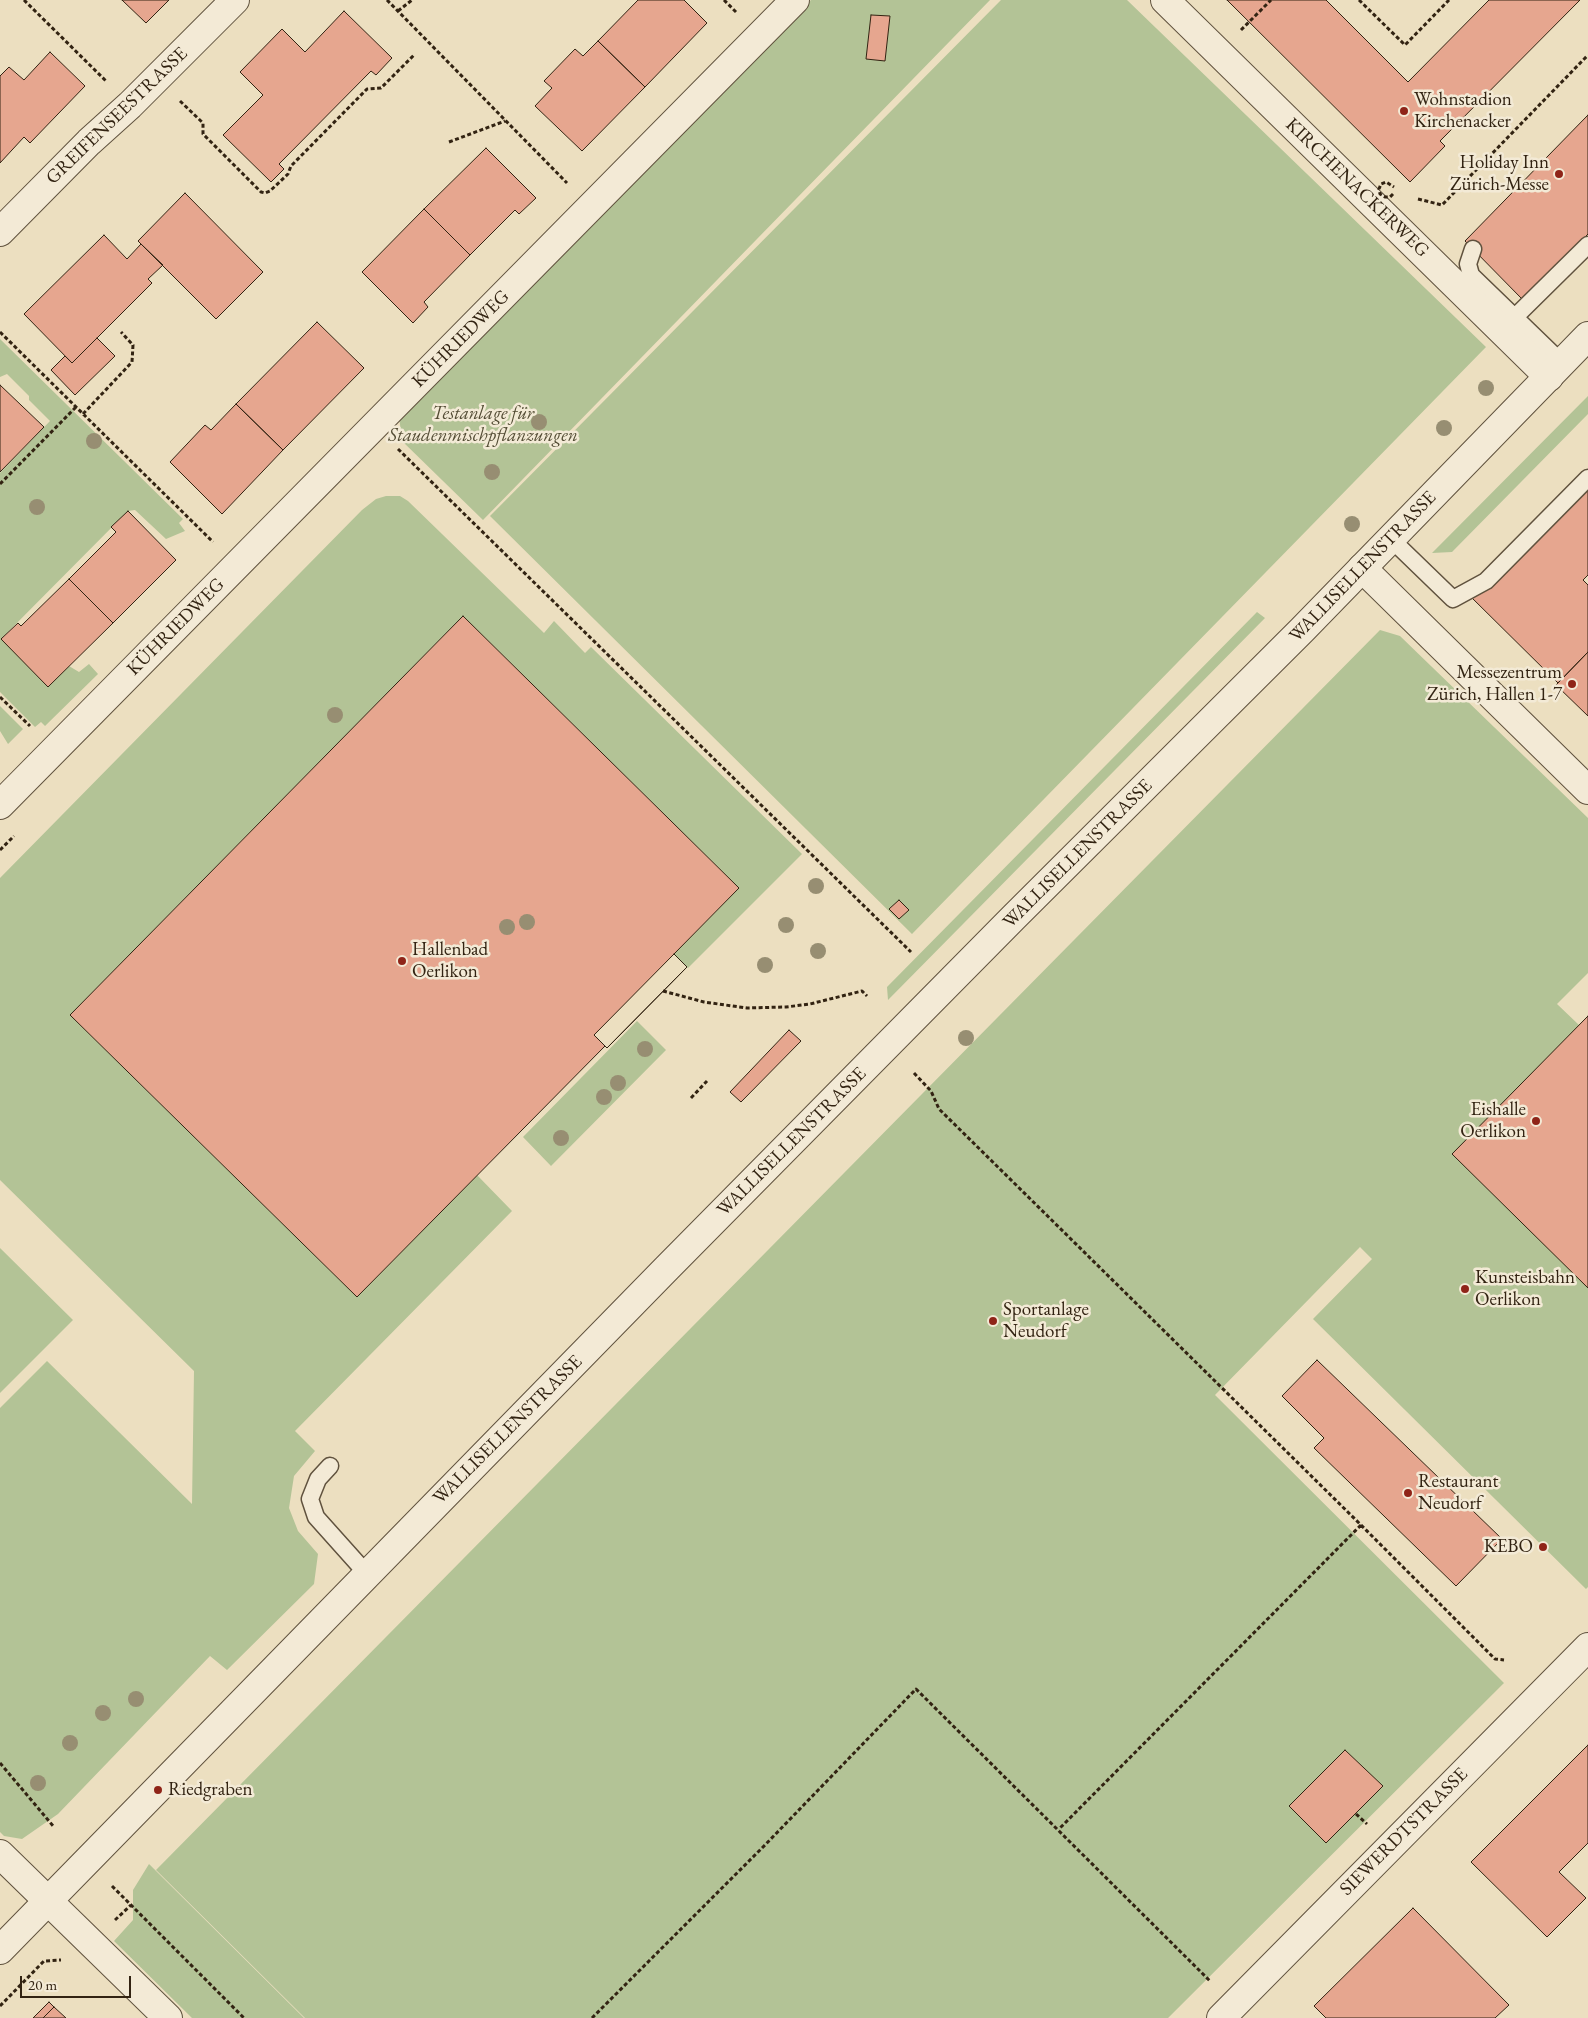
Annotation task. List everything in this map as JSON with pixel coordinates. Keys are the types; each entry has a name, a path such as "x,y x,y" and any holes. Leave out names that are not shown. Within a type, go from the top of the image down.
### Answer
{"street":[{"name":"GREIFENSEESTRASSE","path":"0,232 88,142 130,105 235,0"},
{"name":"KÜHRIEDWEG","path":"0,805 795,0"},
{"name":"KIRCHENACKERWEG","path":"1165,0 1556,370"},
{"name":"WALLISELLENSTRASSE","path":"0,1950 367,1574 1014,917 1391,539 1588,336"},
{"path":"1362,568 1588,790"},
{"name":"SIEWERDTSTRASSE","path":"1221,2018 1588,1647"},
{"path":"0,1854 168,2018"}],"lane":[{"path":"1515,317 1588,245"},
{"path":"1473,249 1468,264 1471,275 1515,317 1556,370"},
{"path":"1391,539 1453,599 1486,581 1588,478"},
{"path":"330,1466 318,1479 310,1499 316,1518 367,1574"}],"path":[{"path":"24,0 108,84"},
{"path":"387,0 559,175"},
{"path":"398,11 412,0"},
{"path":"1218,52 1271,0"},
{"path":"1359,0 1404,45 1449,0"},
{"path":"179,99 203,124 203,134 261,192 265,193 270,191 288,174 291,166 367,89 380,88 415,54"},
{"path":"1409,198 1442,205 1588,55"},
{"path":"449,142 505,121"},
{"path":"1394,187 1386,182 1381,184 1380,194 1385,197 1390,197 1393,194 1401,196"},
{"path":"0,332 220,548"},
{"path":"83,414 132,362 133,345 121,332"},
{"path":"0,484 76,407"},
{"path":"374,426 911,952"},
{"path":"0,697 31,728"},
{"path":"806,858 810,853"},
{"path":"663,991 704,1002 747,1008 810,1004 862,991 867,996"},
{"path":"914,1073 931,1091 939,1109 1496,1659 1504,1660"},
{"path":"691,1098 707,1082"},
{"path":"1059,1830 1361,1525"},
{"path":"592,2018 765,1845 916,1688 1215,1986"},
{"path":"0,1763 54,1827"},
{"path":"112,1886 244,2018"},
{"path":"109,1926 131,1904"},
{"path":"0,2006 44,1961 66,1961"}],"green space":[{"name":"Testanlage für Staudenmischpflanzungen","path":"811,0 990,0 483,520 402,441 399,416"},
{"path":"1001,0 1127,0 1486,347 912,934 490,516"},
{"path":"0,339 183,519 179,523 185,531 166,539 135,510 128,511 1,639 69,666 79,672 89,664 98,674 45,726 41,722 35,727 0,692 0,473 50,421 7,374 0,377"},
{"path":"1588,396 1588,414 1452,552 1432,553"},
{"path":"386,496 400,496 408,501 544,633 554,621 585,653 591,647 802,854 688,968 674,954 739,888 463,616 70,1015 357,1297 477,1175 512,1211 295,1431 315,1451 294,1476 289,1508 298,1531 318,1554 314,1584 227,1670 210,1656 58,1814 22,1839 4,1836 0,1832 0,1408 47,1361 192,1504 194,1371 0,1180 0,878 362,510 376,499"},
{"path":"1257,612 1265,618 888,1000 887,987"},
{"name":"Sportanlage Neudorf","path":"1380,630 1400,636 1588,818 1588,973 1557,1004 1579,1025 1588,1017 1588,1587 1586,1589 1313,1319 1372,1259 1360,1247 1215,1395 1504,1683 1168,2018 305,2018 156,1870"},
{"path":"0,706 23,729 8,744 0,731"},
{"path":"637,1021 666,1050 551,1166 523,1137"},
{"path":"0,1248 73,1320 0,1393"},
{"path":"149,1864 304,2018 192,2018 114,1941 133,1920 133,1890"}],"building":[{"path":"122,0 169,0 146,23"},
{"path":"638,0 684,0 707,23 645,87 598,41"},
{"name":"Wohnstadion Kirchenacker","path":"1227,0 1326,0 1408,82 1489,0 1580,0 1440,141 1445,146 1410,182"},
{"path":"344,11 392,58 376,75 371,71 279,164 284,169 271,182 223,135 263,95 240,72 282,29 305,52"},
{"path":"871,15 890,16 885,61 866,59"},
{"path":"598,41 645,87 582,151 535,106 552,88 544,81 575,49 583,56"},
{"path":"50,52 85,86 30,143 24,137 0,163 0,76 9,67 24,80"},
{"name":"Holiday Inn Zürich-Messe","path":"1588,115 1588,234 1523,300 1465,241"},
{"path":"486,148 536,198 519,214 515,210 470,255 424,209"},
{"path":"185,193 263,272 216,319 138,241"},
{"path":"424,209 470,255 424,302 428,307 413,323 362,272"},
{"path":"104,235 127,259 141,244 163,265 148,279 152,283 72,363 24,314"},
{"path":"317,322 364,368 283,450 236,404"},
{"path":"97,338 115,356 75,395 51,370 65,356 72,363"},
{"path":"0,385 44,427 0,472"},
{"path":"236,404 283,450 222,514 170,462 205,425 211,430"},
{"path":"1588,472 1588,575 1583,580 1588,585 1588,652 1558,683 1468,594"},
{"path":"128,511 176,560 113,623 69,579 116,532 111,527"},
{"path":"69,579 113,623 48,687 1,639 18,623 21,626"},
{"name":"Hallenbad Oerlikon","path":"463,616 739,888 674,954 687,967 607,1048 605,1046 357,1297 70,1015"},
{"name":"Messezentrum Zürich, Hallen 1-7","path":"1588,652 1588,716 1556,685"},
{"path":"899,900 909,910 899,919 889,909"},
{"path":"674,954 687,967 607,1048 594,1035"},
{"name":"Eishalle Oerlikon","path":"1588,1016 1588,1288 1452,1154"},
{"path":"789,1030 801,1041 741,1102 730,1092"},
{"name":"Restaurant Neudorf","path":"1317,1360 1502,1539 1456,1586 1314,1448 1324,1438 1282,1396"},
{"path":"1588,1745 1588,1843 1559,1872 1586,1898 1547,1937 1471,1862"},
{"path":"1345,1750 1383,1786 1326,1843 1289,1806"},
{"path":"1413,1908 1509,2005 1495,2018 1326,2018 1314,2006"},
{"path":"49,2002 54,2007 43,2018 33,2018"},
{"path":"54,2007 66,2018 43,2018"}],"place":[{"name":"Wohnstadion Kirchenacker","path":"1404,111"},
{"name":"Holiday Inn Zürich-Messe","path":"1559,174"},
{"name":"Messezentrum Zürich, Hallen 1-7","path":"1572,684"},
{"name":"Hallenbad Oerlikon","path":"402,961"},
{"name":"Eishalle Oerlikon","path":"1536,1121"},
{"name":"Kunsteisbahn Oerlikon","path":"1465,1289"},
{"name":"Sportanlage Neudorf","path":"993,1321"},
{"name":"Restaurant Neudorf","path":"1408,1493"},
{"name":"KEBO","path":"1543,1547"},
{"name":"Riedgraben","path":"158,1790"}]}
